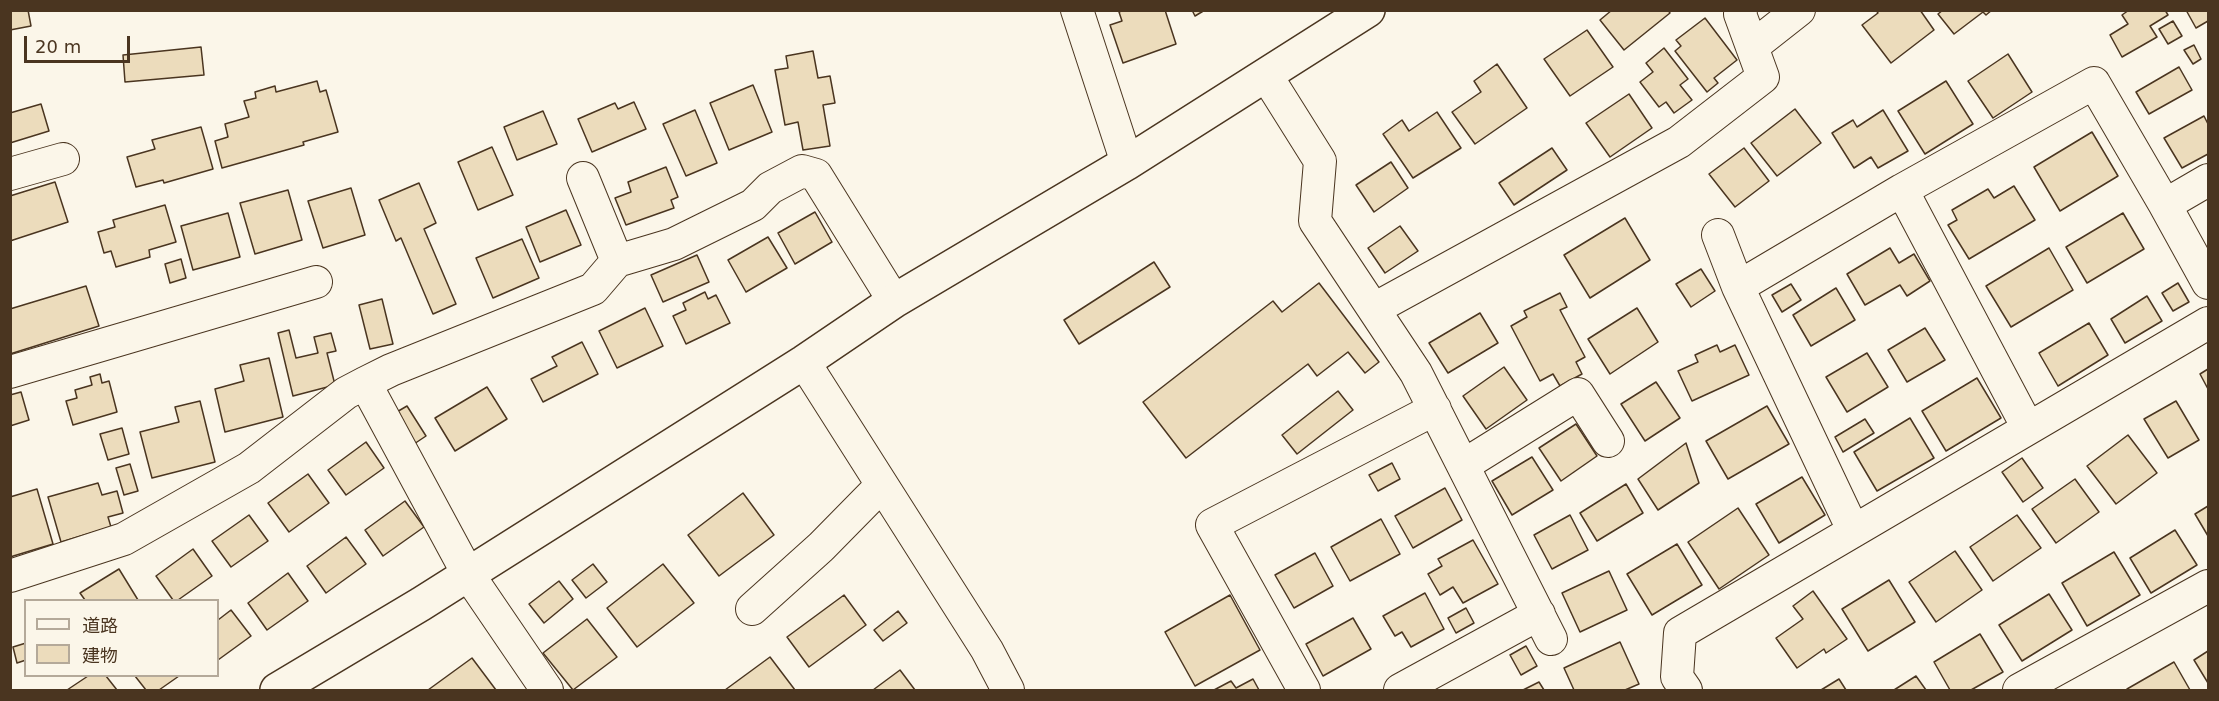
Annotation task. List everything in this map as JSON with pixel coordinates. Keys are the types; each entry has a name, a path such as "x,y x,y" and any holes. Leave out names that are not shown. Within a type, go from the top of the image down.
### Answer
{"street":[{"path":"1077,10 1127,163"},
{"path":"277,690 468,574 804,362 894,301 1127,163 1368,10"},
{"path":"1374,309 1679,142 1763,77 1740,14 1741,10"},
{"path":"1752,47 1798,10"},
{"path":"1266,75 1320,161 1316,221 1416,373 1545,627 1400,690"},
{"path":"1738,287 1902,190 2094,83 2208,283"},
{"path":"10,174 63,159"},
{"path":"10,576 124,539 249,468 346,393 391,369 593,289 617,261 674,244 753,206 770,188 802,171 816,175 894,301"},
{"path":"583,178 617,261"},
{"path":"2164,205 2208,180"},
{"path":"1902,190 2028,428"},
{"path":"1718,235 1738,287 1853,530"},
{"path":"10,372 316,282"},
{"path":"1686,690 1677,677 1680,633 2208,323"},
{"path":"804,362 987,650 998,687"},
{"path":"365,383 468,574 548,690"},
{"path":"1464,465 1578,394 1608,441"},
{"path":"1304,690 1212,525 1435,409"},
{"path":"752,609 821,547 882,485"},
{"path":"2019,690 2208,586"}],"building":[{"path":"10,10 28,10 31,26 10,30"},
{"path":"1165,10 1176,44 1123,63 1110,25 1122,21 1119,12"},
{"path":"1192,10 1205,10 1195,16"},
{"path":"1612,10 1668,10 1670,13 1624,50 1600,20"},
{"path":"1876,10 1920,10 1934,30 1891,63 1862,25 1878,13"},
{"path":"1943,10 1992,10 1986,15 1983,12 1954,34 1938,14"},
{"path":"2129,10 2165,10 2168,15 2150,26 2157,37 2122,57 2110,35 2128,24 2122,15"},
{"path":"2186,10 2208,10 2208,21 2196,28"},
{"path":"1705,18 1737,60 1714,78 1718,83 1707,92 1675,51 1681,46 1676,40"},
{"path":"2173,21 2182,36 2168,44 2159,29"},
{"path":"1587,30 1613,67 1570,96 1544,59"},
{"path":"2194,45 2201,59 2193,64 2184,50"},
{"path":"201,47 204,75 125,82 123,55"},
{"path":"1664,48 1688,79 1680,85 1692,100 1674,113 1666,102 1659,107 1640,82 1653,72 1646,63"},
{"path":"813,51 818,78 830,76 835,103 823,105 830,146 803,150 798,122 785,125 775,70 788,68 786,56"},
{"path":"2008,54 2032,92 1993,118 1968,81"},
{"path":"1497,64 1527,108 1475,144 1452,112 1481,92 1474,81"},
{"path":"2179,67 2192,90 2149,114 2136,92"},
{"path":"317,81 320,92 326,90 338,132 303,142 304,145 222,168 215,141 228,137 225,124 249,117 244,101 256,98 255,92 275,86 276,92"},
{"path":"1946,81 1973,124 1925,154 1898,111"},
{"path":"753,85 772,132 729,150 710,103"},
{"path":"1629,94 1652,128 1610,157 1586,123"},
{"path":"634,102 646,129 592,152 578,119 615,103 618,109"},
{"path":"41,104 49,131 10,143 10,113"},
{"path":"1795,109 1821,143 1777,176 1751,143"},
{"path":"695,110 717,163 686,176 663,124"},
{"path":"1883,110 1908,151 1878,168 1871,157 1854,168 1832,133 1853,120 1857,127"},
{"path":"543,111 557,144 517,160 504,127"},
{"path":"1437,112 1461,148 1413,178 1383,134 1402,120 1409,131"},
{"path":"2204,116 2208,124 2208,154 2182,168 2164,138"},
{"path":"201,127 213,169 164,183 163,180 136,187 127,157 155,149 152,140"},
{"path":"2092,132 2118,176 2060,211 2034,167"},
{"path":"492,147 513,195 478,210 458,162"},
{"path":"1552,148 1567,170 1514,205 1499,183"},
{"path":"1744,148 1769,181 1735,207 1709,174"},
{"path":"1391,162 1408,188 1374,212 1356,185"},
{"path":"666,167 678,197 671,200 674,208 626,225 615,198 631,192 628,182"},
{"path":"55,182 68,222 10,241 10,196"},
{"path":"419,183 436,223 424,229 456,304 433,314 401,238 396,241 379,200"},
{"path":"2014,186 2035,220 1969,259 1948,225 1957,220 1952,210 1988,189 1994,198"},
{"path":"351,188 365,235 323,248 308,201"},
{"path":"288,190 302,240 255,254 240,203"},
{"path":"165,205 176,242 149,250 150,257 116,267 111,251 104,253 98,232 115,227 113,220"},
{"path":"566,210 581,245 540,262 526,227"},
{"path":"815,212 832,242 795,264 778,233"},
{"path":"228,213 240,257 193,270 181,226"},
{"path":"2123,213 2144,249 2087,283 2066,247"},
{"path":"1625,218 1650,260 1590,298 1564,255"},
{"path":"1400,226 1418,251 1385,273 1368,248"},
{"path":"768,237 787,268 746,292 728,260"},
{"path":"522,239 539,278 493,298 476,258"},
{"path":"1890,248 1899,263 1914,254 1930,281 1907,296 1900,285 1865,305 1847,274"},
{"path":"2049,248 2073,290 2011,327 1986,286"},
{"path":"697,255 709,282 663,302 651,275"},
{"path":"181,259 186,278 170,283 165,264"},
{"path":"1154,262 1170,287 1079,344 1064,320"},
{"path":"1701,269 1715,291 1691,307 1676,284"},
{"path":"1319,283 1379,362 1365,373 1348,352 1317,376 1308,364 1186,458 1143,402 1273,301 1282,312"},
{"path":"2178,283 2189,302 2173,311 2162,293"},
{"path":"1791,284 1801,300 1782,312 1772,295"},
{"path":"86,286 99,326 10,354 10,309"},
{"path":"1836,288 1855,320 1811,346 1793,315"},
{"path":"705,292 708,299 716,295 730,323 686,344 673,316 686,310 683,303"},
{"path":"1560,293 1567,307 1560,310 1585,357 1576,362 1582,374 1560,386 1553,374 1540,381 1511,326 1527,317 1524,311"},
{"path":"2147,296 2162,321 2125,343 2111,319"},
{"path":"382,299 393,344 370,349 359,305"},
{"path":"645,308 663,346 617,368 599,331"},
{"path":"1637,308 1658,342 1610,374 1588,339"},
{"path":"1480,313 1498,343 1448,373 1429,343"},
{"path":"2089,323 2108,355 2058,386 2039,353"},
{"path":"1925,328 1945,360 1907,382 1888,350"},
{"path":"289,330 296,358 318,353 314,337 331,333 336,351 327,353 335,385 293,396 278,333"},
{"path":"582,342 598,374 543,402 531,379 557,366 552,357"},
{"path":"1717,345 1720,352 1735,345 1749,375 1692,401 1678,371 1698,362 1695,355"},
{"path":"1867,353 1888,387 1847,412 1826,377"},
{"path":"269,358 283,417 225,432 215,389 244,381 240,365"},
{"path":"1504,367 1527,400 1486,429 1463,396"},
{"path":"2208,369 2208,389 2200,374"},
{"path":"100,374 102,383 109,381 117,412 73,425 66,401 77,398 75,390 92,385 90,377"},
{"path":"1977,378 2001,418 1946,451 1922,411"},
{"path":"1656,382 1680,418 1645,441 1621,404"},
{"path":"487,387 507,419 455,451 435,418"},
{"path":"1338,391 1353,410 1297,454 1282,435"},
{"path":"21,392 29,420 10,426 10,395"},
{"path":"200,401 215,462 152,478 140,432 179,422 175,407"},
{"path":"2176,401 2199,440 2168,458 2144,419"},
{"path":"407,406 426,436 414,444 395,413"},
{"path":"1767,406 1789,444 1728,479 1706,441"},
{"path":"1910,418 1934,458 1877,491 1854,452"},
{"path":"1865,419 1874,433 1843,452 1835,437"},
{"path":"1576,424 1597,456 1561,481 1539,448"},
{"path":"122,428 129,454 108,460 100,434"},
{"path":"2128,435 2157,473 2116,504 2087,466"},
{"path":"366,442 384,468 346,495 328,470"},
{"path":"1686,443 1699,483 1658,510 1638,479"},
{"path":"1532,457 1553,490 1512,515 1492,481"},
{"path":"2022,458 2043,488 2023,502 2002,472"},
{"path":"1392,463 1400,479 1378,491 1369,475"},
{"path":"130,464 138,491 124,495 116,468"},
{"path":"308,474 329,503 289,532 268,503"},
{"path":"1802,477 1825,515 1779,543 1756,504"},
{"path":"2075,479 2099,512 2056,543 2032,509"},
{"path":"98,483 102,495 117,491 123,513 108,517 111,527 61,542 48,497"},
{"path":"1626,484 1643,513 1597,541 1580,513"},
{"path":"1445,488 1462,520 1413,548 1395,516"},
{"path":"37,489 53,544 10,557 10,497"},
{"path":"743,493 774,535 719,576 688,535"},
{"path":"405,501 424,527 383,556 365,530"},
{"path":"2208,506 2208,536 2195,514"},
{"path":"1738,508 1769,555 1719,589 1688,542"},
{"path":"249,515 268,541 231,567 212,541"},
{"path":"1570,515 1588,550 1552,569 1534,535"},
{"path":"2017,515 2041,548 1993,581 1970,547"},
{"path":"1381,519 1400,554 1350,581 1331,547"},
{"path":"2175,530 2197,565 2151,593 2130,558"},
{"path":"346,537 366,564 326,593 307,566"},
{"path":"1473,540 1498,584 1463,603 1453,587 1440,595 1428,574 1442,566 1438,559"},
{"path":"1677,544 1702,585 1652,615 1627,574"},
{"path":"193,549 212,576 179,599 172,599 156,576"},
{"path":"1955,551 1982,590 1936,622 1909,582"},
{"path":"2114,552 2140,595 2087,626 2062,583"},
{"path":"1315,553 1333,586 1294,608 1275,575"},
{"path":"593,564 607,582 586,598 572,580"},
{"path":"663,564 694,603 637,647 607,608"},
{"path":"119,569 137,599 84,599 80,593"},
{"path":"1609,571 1627,610 1580,632 1562,593"},
{"path":"288,573 308,601 267,630 248,603"},
{"path":"1889,580 1915,622 1868,651 1842,609"},
{"path":"559,581 573,599 544,623 529,604"},
{"path":"1813,591 1847,639 1826,653 1824,649 1797,668 1776,638 1803,619 1793,606"},
{"path":"1425,593 1444,629 1411,647 1402,632 1395,636 1383,616"},
{"path":"2049,594 2072,630 2022,661 1999,625"},
{"path":"844,595 866,625 809,667 787,637"},
{"path":"1230,595 1260,650 1195,686 1165,632"},
{"path":"1466,608 1474,623 1456,633 1448,618"},
{"path":"231,610 251,636 219,659 219,619"},
{"path":"898,611 907,623 883,641 874,630"},
{"path":"1353,618 1371,649 1323,676 1306,644"},
{"path":"587,619 617,657 573,690 543,653"},
{"path":"1980,634 2003,672 1971,690 1950,690 1934,662"},
{"path":"1620,642 1639,684 1625,690 1574,690 1564,668"},
{"path":"24,644 24,661 17,663 13,647"},
{"path":"1526,646 1537,666 1521,675 1510,655"},
{"path":"2208,651 2208,683 2194,660"},
{"path":"770,657 795,690 725,690"},
{"path":"472,658 496,690 428,690"},
{"path":"2174,662 2190,690 2127,690 2127,689"},
{"path":"900,670 915,690 873,690"},
{"path":"1916,676 1926,690 1894,690"},
{"path":"86,677 107,677 117,690 67,690"},
{"path":"136,677 178,677 159,690 146,690"},
{"path":"1253,679 1259,690 1214,690 1231,681 1236,688"},
{"path":"1839,679 1846,690 1821,690"},
{"path":"1539,682 1544,690 1523,690"}]}
